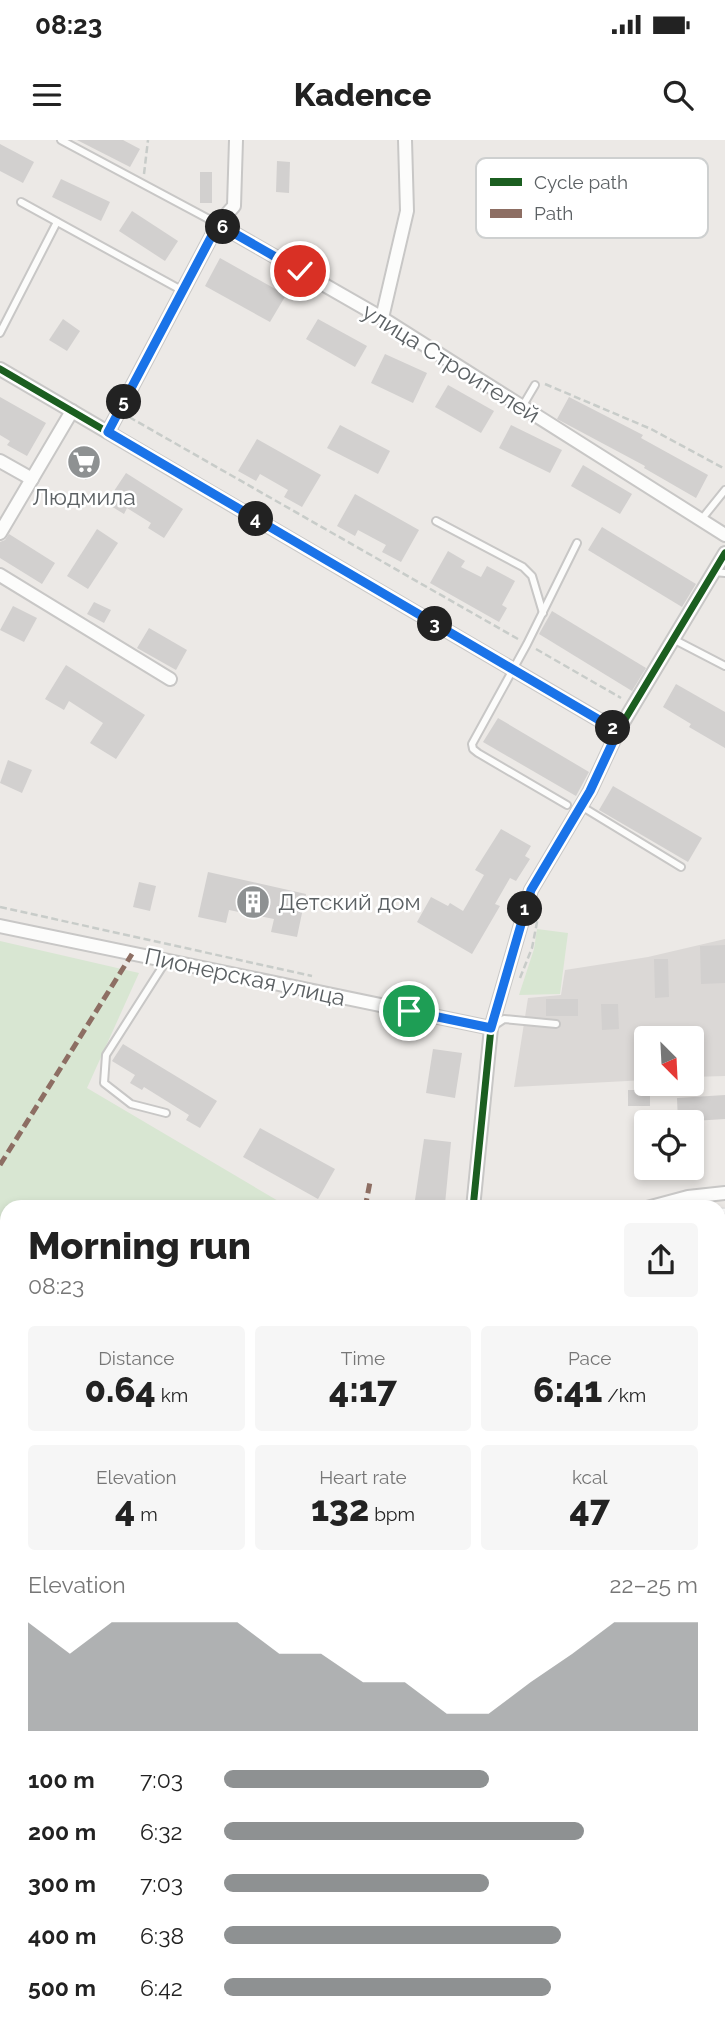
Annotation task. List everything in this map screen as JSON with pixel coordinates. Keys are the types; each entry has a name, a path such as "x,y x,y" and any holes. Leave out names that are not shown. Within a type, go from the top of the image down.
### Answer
{"street":[{"path":"108,432 218,224 234,206 236,140"},
{"path":"382,318 407,211 405,140"},
{"name":"улица Строителей","path":"218,224 382,318 725,536"},
{"path":"0,369 618,731"},
{"path":"0,533 72,411"},
{"path":"0,460 32,479"},
{"path":"474,1200 491,1028 531,890 581,806 633,705 673,639 719,573 725,553"},
{"path":"0,575 170,679"},
{"name":"Пионерская улица","path":"0,926 491,1028"},
{"path":"677,1200 725,1193"}],"lane":[{"name":"улица Строителей","path":"61,140 218,224"},
{"path":"21,202 183,291"},
{"path":"0,333 57,222"},
{"path":"522,407 535,385"},
{"path":"701,520 725,490"},
{"path":"436,521 523,567 532,576 542,613"},
{"path":"567,805 473,749 472,744 527,644 577,543"},
{"path":"673,639 725,666"},
{"path":"581,806 681,867"},
{"path":"166,961 106,1055 104,1083 131,1104 166,1113"},
{"path":"491,1028 503,1019 555,1024"}],"path":[{"path":"143,184 148,140"},
{"path":"535,385 547,384 651,429 725,469"},
{"path":"119,411 633,705"},
{"path":"0,907 318,977"},
{"path":"518,984 532,948 539,909"}],"shaded area":[{"path":"725,939 725,1076 704,1077 704,1026 634,1026 634,1081 514,1087 528,998 561,995 565,970 648,957"}],"green space":[{"path":"537,929 568,933 560,994 519,995 534,949"},
{"path":"0,941 139,973 87,1088 277,1200 0,1200"}],"building":[{"path":"77,140 123,140 140,149 130,167"},
{"path":"0,144 34,162 23,183 0,171"},
{"path":"277,161 290,162 289,193 276,192"},
{"path":"200,172 212,172 212,203 200,203"},
{"path":"61,179 110,202 101,221 52,197"},
{"path":"132,211 178,241 165,261 119,231"},
{"path":"220,258 286,295 270,322 205,286"},
{"path":"63,319 80,331 67,351 49,340"},
{"path":"318,319 367,346 355,367 306,339"},
{"path":"385,354 427,373 413,403 371,383"},
{"path":"448,385 494,411 481,433 435,407"},
{"path":"0,397 46,423 27,456 7,445 10,441 0,435"},
{"path":"569,397 643,435 641,438 708,475 696,498 644,468 645,466 557,419"},
{"path":"340,425 390,451 378,474 327,448"},
{"path":"511,425 562,450 550,473 499,448"},
{"path":"257,439 321,475 302,507 284,497 288,490 260,474 256,481 238,471"},
{"name":"Людмила","path":"81,445 100,455 86,480 67,469"},
{"path":"583,465 632,494 620,514 571,486"},
{"path":"126,473 183,509 164,538 148,528 151,523 127,508 124,514 106,503"},
{"path":"355,494 419,530 401,562 382,552 386,545 358,530 355,536 337,526"},
{"path":"602,527 696,584 682,607 588,550"},
{"path":"97,529 118,543 88,589 67,576"},
{"path":"9,534 55,563 42,584 0,558 0,542"},
{"path":"448,551 465,561 461,567 481,577 487,566 515,581 502,605 507,608 499,622 430,583"},
{"path":"94,602 111,610 104,623 87,614"},
{"path":"13,606 37,618 24,642 0,630"},
{"path":"552,611 646,668 632,691 539,634"},
{"path":"149,628 187,650 176,670 137,648"},
{"path":"66,665 145,715 116,759 90,743 103,723 69,701 64,710 45,699"},
{"path":"676,684 725,712 725,748 689,727 691,724 663,707"},
{"path":"498,718 589,772 576,796 483,742"},
{"path":"8,760 32,770 22,793 0,783"},
{"path":"613,786 702,838 688,862 599,810"},
{"path":"501,829 531,846 525,856 530,859 516,881 510,878 495,904 500,906 472,954 417,922 431,897 448,906 450,903 463,911 484,875 475,870"},
{"name":"Детский дом","path":"208,872 306,894 297,937 271,932 274,919 229,910 226,923 198,917"},
{"path":"139,882 156,886 150,911 133,907"},
{"path":"725,945 725,983 701,984 700,946"},
{"path":"654,959 668,959 669,997 655,998"},
{"path":"546,999 578,999 578,1016 546,1016"},
{"path":"601,1004 618,1004 619,1029 602,1030"},
{"path":"123,1044 217,1101 200,1128 186,1120 189,1115 144,1087 142,1090 130,1083 135,1075 112,1061"},
{"path":"433,1049 462,1053 455,1098 426,1093"},
{"path":"628,1090 634,1090 634,1096 650,1096 650,1106 628,1106"},
{"path":"725,1095 725,1119 704,1120 704,1110 678,1110 677,1098"},
{"path":"260,1128 335,1169 318,1199 243,1157"},
{"path":"424,1139 451,1142 445,1200 415,1200"}],"marked path":[{"path":"0,1165 132,954"},
{"path":"367,1200 370,1182"}],"cycle path":[{"path":"0,369 618,731"},
{"path":"474,1200 491,1028 531,890 590,791 618,731 725,553"}],"place":[{"name":"Людмила","path":"84,462"},
{"name":"Детский дом","path":"253,902"}],"route":[{"path":"300,271 218,224 108,432 618,731 590,791 531,890 491,1028 409,1011"}]}
